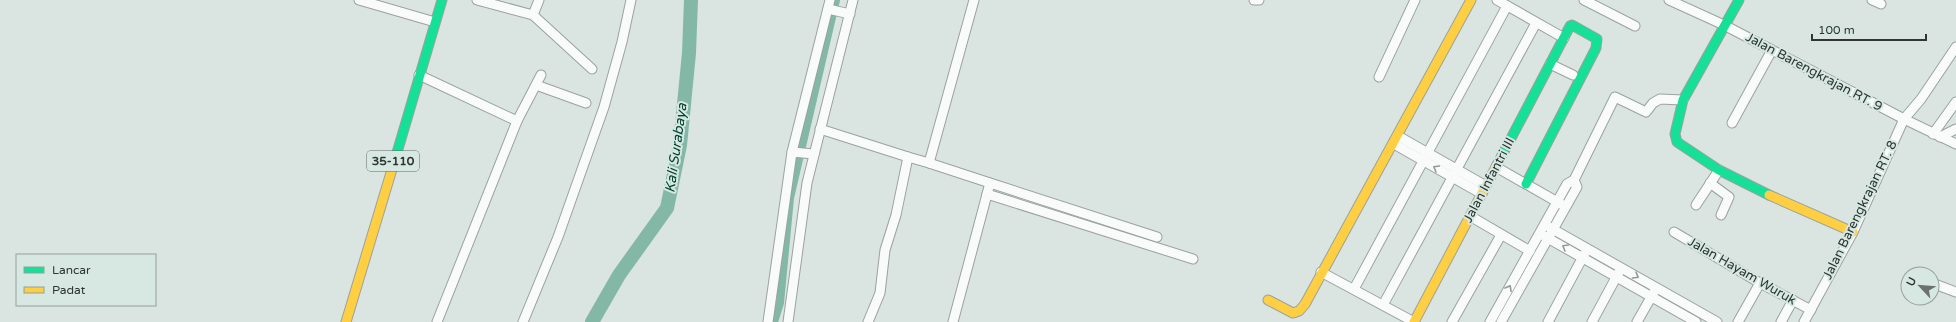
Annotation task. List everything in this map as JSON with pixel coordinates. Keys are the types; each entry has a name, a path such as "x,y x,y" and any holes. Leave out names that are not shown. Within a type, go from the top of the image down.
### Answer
{"street":[{"path":"359,0 435,22"},
{"name":"35-110","path":"346,322 442,0"},
{"path":"477,0 533,15 592,68"},
{"path":"533,15 539,0"},
{"path":"523,322 558,237 604,107 622,42 631,0"},
{"path":"788,322 810,154 820,129 846,14 853,0"},
{"path":"929,162 974,0"},
{"path":"1254,0 1259,0"},
{"path":"1379,77 1415,0"},
{"path":"1268,300 1290,312 1299,311 1305,304 1321,272 1396,140 1471,0"},
{"path":"1497,0 1564,38"},
{"path":"1584,0 1635,26"},
{"name":"Jalan Barengkrajan RT. 9","path":"1669,0 1772,50 1904,119 1956,144"},
{"path":"1739,0 1683,100 1675,134 1677,142 1719,170 1770,196 1853,232"},
{"path":"1872,0 1881,4"},
{"path":"768,322 794,151 829,6 846,14"},
{"path":"1354,289 1507,6"},
{"path":"1383,305 1536,23"},
{"name":"Jalan Infantri III","path":"1414,322 1570,26 1572,25 1598,41 1581,79 1526,184"},
{"name":"Jalan Barengkrajan RT. 8","path":"1804,322 1853,232 1904,119 1921,99 1956,48"},
{"path":"1732,124 1772,50"},
{"path":"1550,64 1573,75"},
{"path":"419,75 517,121"},
{"path":"438,322 517,121 541,75"},
{"path":"536,85 586,102"},
{"path":"1490,322 1567,184 1574,180 1615,97 1646,112 1653,103 1660,99 1683,100"},
{"path":"1937,135 1956,102"},
{"path":"1937,135 1956,128"},
{"path":"820,129 908,157 929,162 1157,237"},
{"path":"1396,140 1484,190"},
{"path":"794,151 810,154"},
{"path":"868,322 880,293 885,250 896,215 908,157"},
{"path":"1496,167 1566,206"},
{"path":"1696,205 1719,170"},
{"path":"1501,322 1577,186 1574,180"},
{"path":"953,322 990,183"},
{"path":"1710,183 1729,197 1721,214"},
{"path":"987,194 1193,259"},
{"path":"1470,216 1530,251"},
{"path":"1544,224 1716,322"},
{"name":"Jalan Hayam Wuruk","path":"1674,232 1760,283 1811,310"},
{"path":"1540,233 1652,297 1684,319 1696,322"},
{"path":"1452,322 1500,234"},
{"path":"1548,322 1587,248"},
{"path":"1592,322 1622,268"},
{"path":"1321,272 1414,322"},
{"path":"1738,322 1760,283"},
{"path":"1940,286 1956,292"},
{"path":"1637,322 1656,288"},
{"path":"1781,322 1793,300"},
{"path":"1684,319 1690,307"}],"waterway":[{"name":"Kali Surabaya","path":"592,322 619,275 667,208 680,145 689,53 691,0"},
{"path":"774,322 780,303 790,198 836,0"}],"traffic: fast":[{"path":"396,156 442,0"},
{"path":"1739,0 1683,100 1675,134 1677,142 1719,170 1769,195"},
{"path":"1497,165 1570,26 1572,25 1597,39 1596,48 1526,184"}],"traffic: slow":[{"path":"1268,300 1293,313 1299,311 1305,304 1471,0"},
{"path":"346,322 396,156"},
{"path":"1414,322 1497,165"},
{"path":"1769,195 1853,232"}]}
